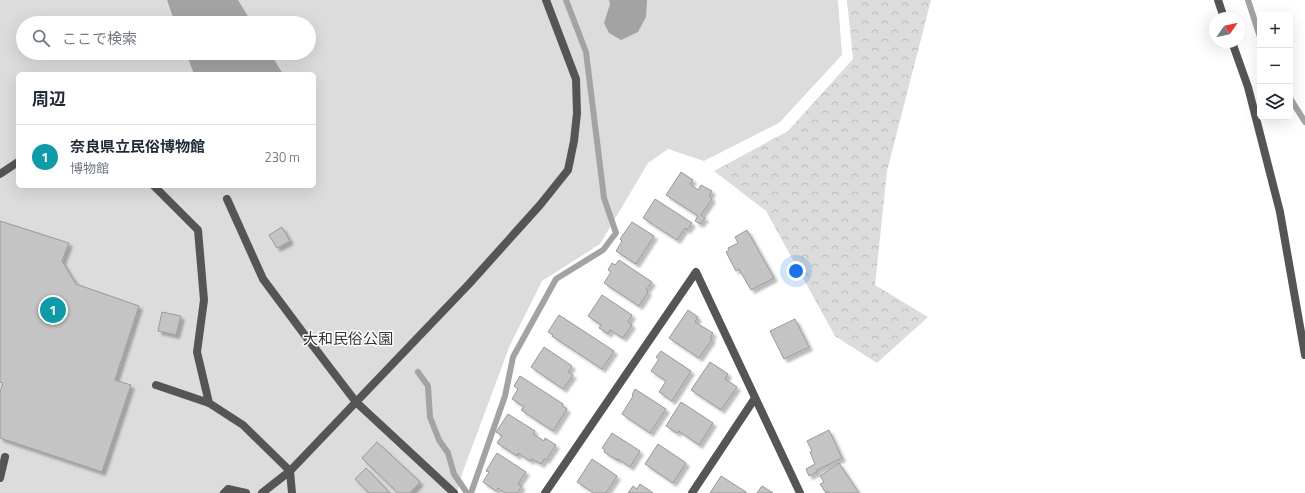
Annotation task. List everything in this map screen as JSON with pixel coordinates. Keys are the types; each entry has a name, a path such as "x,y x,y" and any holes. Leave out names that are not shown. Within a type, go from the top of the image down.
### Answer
{"street":[{"path":"262,493 290,472 469,284 540,205 568,170 574,141 577,113 576,79 546,0"},
{"path":"1218,0 1222,12"},
{"path":"1234,48 1248,87 1280,212 1305,354"},
{"path":"0,174 16,163"},
{"path":"156,188 198,230 204,300 197,352 209,403"},
{"path":"227,199 263,279 356,402 454,493"},
{"path":"545,493 696,272 800,493"},
{"path":"156,385 209,403 243,424 290,472 292,493"},
{"path":"692,493 755,398"},
{"path":"0,478 5,457"},
{"path":"224,493 228,489 246,493"}],"green space":[{"name":"大和民俗公園","path":"0,0 838,0 842,55 779,123 704,161 668,149 648,163 600,244 542,281 510,345 462,474 457,493 0,493"},
{"path":"847,0 931,0 887,171 875,285 928,317 877,363 835,336 766,211 714,171 788,131 853,59"}],"shaded area":[{"path":"167,0 238,0 248,16 173,16"},
{"path":"609,0 647,0 646,17 638,32 621,40 609,33 604,23 610,4"},
{"path":"189,60 274,60 282,72 193,72"}],"building":[{"path":"681,172 693,180 690,184 698,190 701,185 712,191 709,196 712,199 701,215 705,218 700,224 695,221 698,216 666,195"},
{"path":"655,199 692,223 687,230 685,228 677,240 643,218"},
{"path":"0,221 69,243 62,261 76,284 139,306 115,380 131,385 102,472 0,438 0,392 3,383 0,382"},
{"path":"632,222 654,236 636,264 616,251 622,241 620,239"},
{"path":"282,227 290,241 277,248 269,235"},
{"path":"747,230 774,278 751,290 739,269 736,271 726,252 729,250 728,248 738,243 735,237"},
{"path":"619,260 652,282 646,290 648,292 639,306 604,283 611,272 608,270 612,263 615,265"},
{"path":"602,295 632,315 628,322 632,325 623,338 610,330 608,334 599,328 601,325 588,316"},
{"path":"688,310 698,317 695,322 713,333 710,338 712,339 699,358 669,338"},
{"path":"162,312 181,316 176,335 158,331"},
{"path":"559,315 614,351 602,369 548,332"},
{"path":"795,319 809,347 784,359 770,331"},
{"path":"544,347 572,366 568,372 573,375 563,389 531,367"},
{"path":"661,351 691,371 672,401 659,392 666,381 651,371 659,359 656,357"},
{"path":"710,362 728,374 725,379 737,387 721,410 691,390"},
{"path":"520,376 563,404 562,406 567,409 553,431 521,410 524,407 512,399 518,389 514,386"},
{"path":"635,389 666,409 650,433 622,414 633,396 632,395"},
{"path":"681,402 713,423 699,445 679,431 677,433 666,426"},
{"path":"508,414 535,431 533,434 544,441 545,438 556,445 546,460 544,459 541,464 532,459 530,461 518,453 517,456 497,443 502,436 496,432"},
{"path":"829,430 842,458 817,470 817,472 809,476 806,469 815,464 810,452 812,451 807,441"},
{"path":"612,433 640,451 630,467 604,452 605,450 602,448"},
{"path":"377,442 420,482 410,493 398,493 362,458"},
{"path":"658,444 686,463 673,483 645,464"},
{"path":"497,453 526,472 518,484 522,486 517,493 505,493 498,488 496,491 483,482 489,472 486,471"},
{"path":"592,459 617,476 606,493 594,493 577,482"},
{"path":"839,463 859,493 829,493 828,491 826,493 820,484 824,482 820,476"},
{"path":"366,468 390,493 369,493 355,479"},
{"path":"721,476 746,492 746,493 710,493"},
{"path":"640,484 653,493 628,493 633,486 637,489"},
{"path":"762,486 773,493 757,493"}],"waterway":[{"path":"471,493 505,396 513,357 556,279 603,250 616,233 604,198 586,52 566,0"},
{"path":"1248,0 1257,28"},
{"path":"1293,103 1305,122"},
{"path":"418,372 428,386 430,417 439,440 448,453 454,474 467,493"}],"place":[{"name":"奈良県立民俗博物館","path":"53,310"}]}
